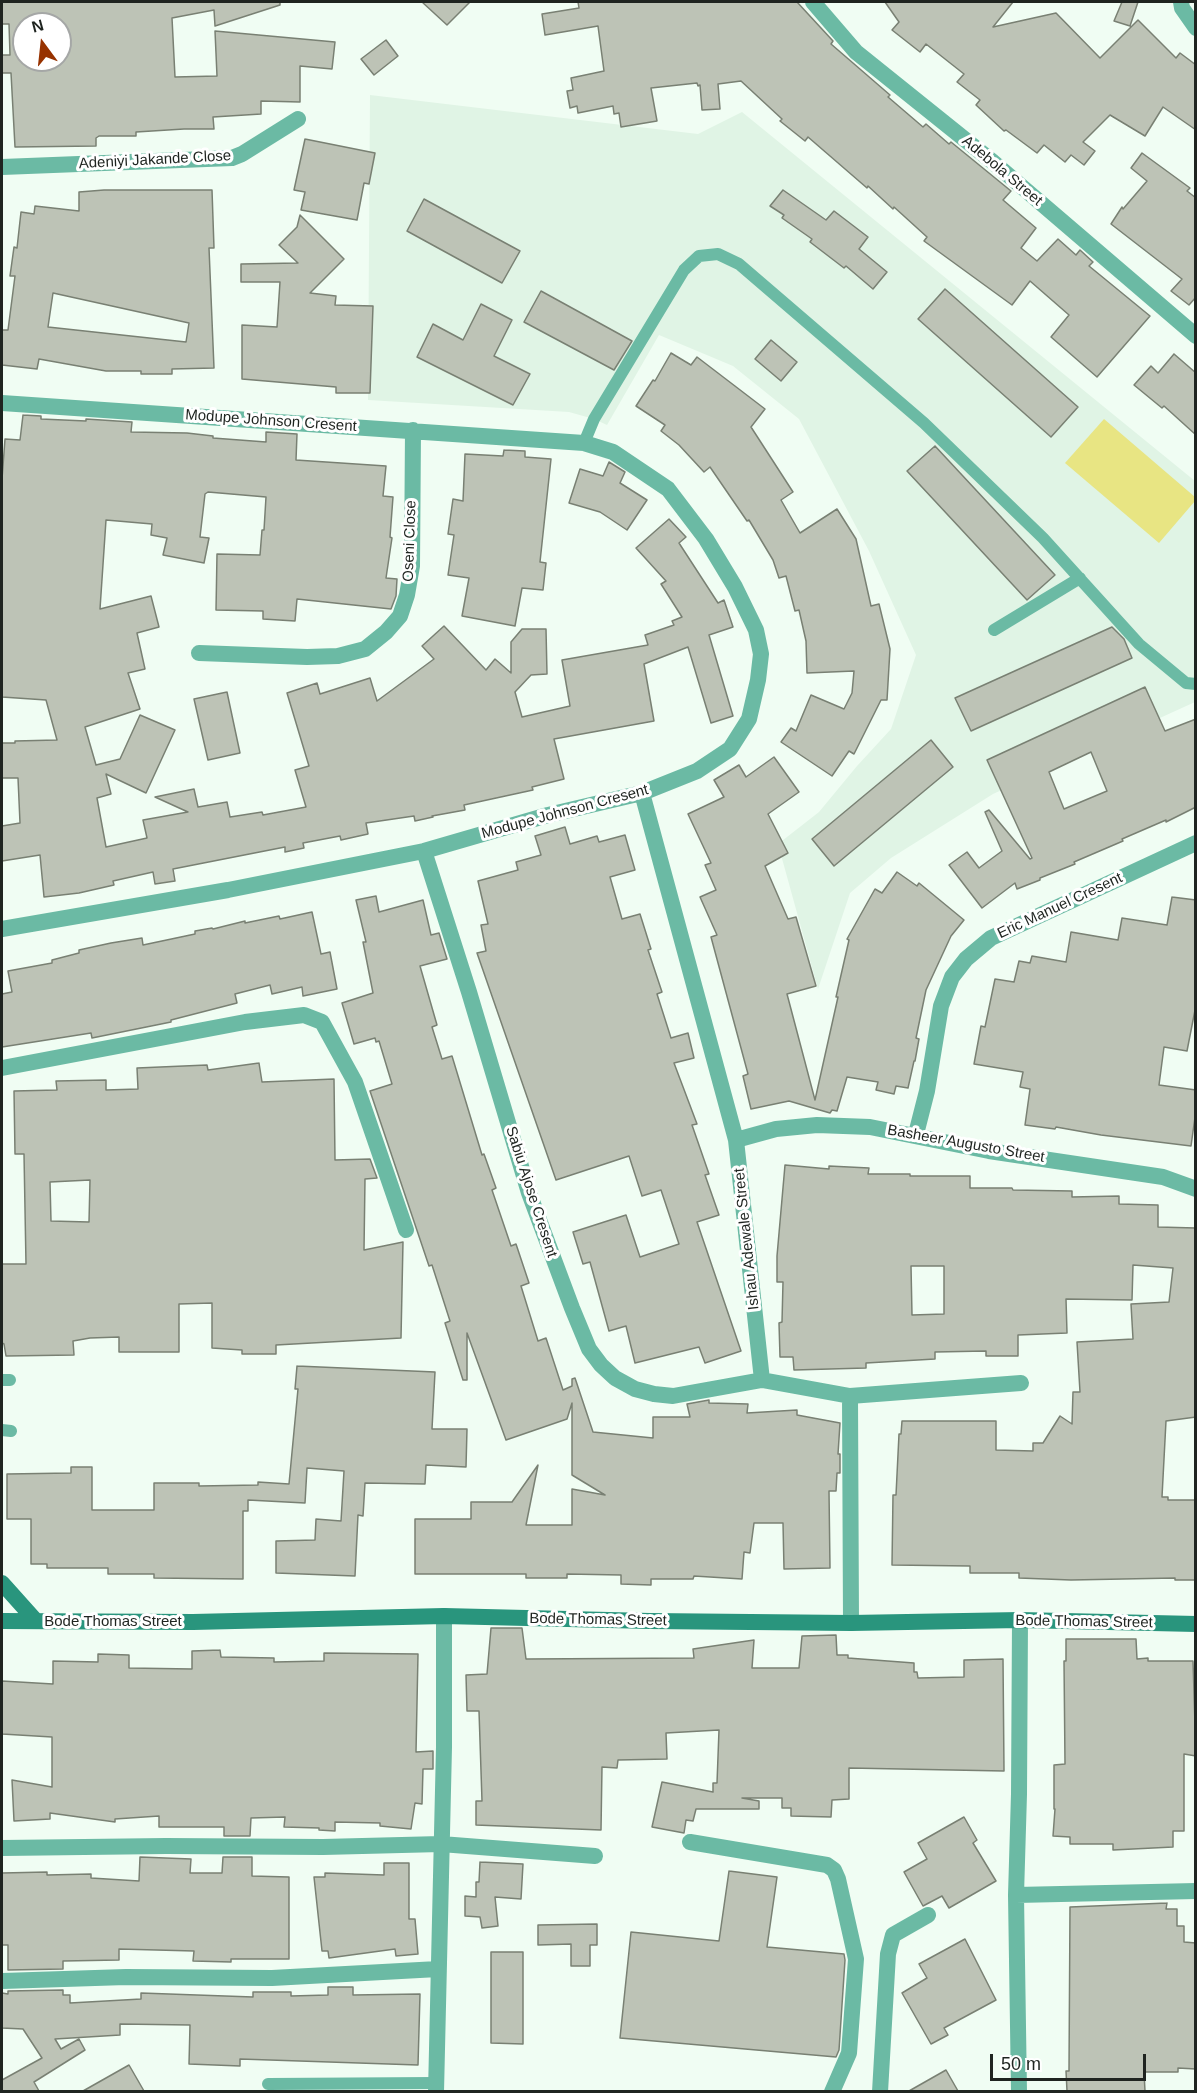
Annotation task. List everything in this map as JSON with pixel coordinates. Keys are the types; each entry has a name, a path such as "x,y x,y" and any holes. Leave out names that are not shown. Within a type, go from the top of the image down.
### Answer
{"main road":[{"path":"2,1582 36,1621"},
{"name":"Bode Thomas Street","path":"2,1621 193,1622 444,1616 650,1622 851,1623 1020,1620 1196,1624"}],"street":[{"name":"Adebola Street","path":"813,2 856,52 993,162 1196,336"},
{"path":"1180,2 1196,28"},
{"name":"Adeniyi Jakande Close","path":"2,167 232,158 298,119"},
{"name":"Modupe Johnson Cresent","path":"2,403 584,443 613,452 668,489 706,538 735,587 756,630 761,654 749,719 730,749 697,771 642,793 548,815 423,851 228,890 2,929"},
{"name":"Oseni Close","path":"199,653 297,657 338,656 364,649 386,632 400,616 407,595 412,566 413,430"},
{"name":"Ishau Adewale Street","path":"642,793 736,1140 762,1380"},
{"name":"Eric Manuel Cresent","path":"916,1134 927,1091 941,1006 952,977 966,959 992,938 1196,843"},
{"name":"Sabiu Ajose Cresent","path":"423,851 472,1003 529,1193 589,1349 615,1378 635,1389 654,1394 673,1396 762,1380"},
{"path":"2,1068 245,1022 304,1015 322,1022 355,1082 406,1230"},
{"name":"Basheer Augusto Street","path":"736,1140 776,1129 817,1125 870,1126 989,1151 1163,1177 1196,1189"},
{"path":"762,1380 850,1396 1021,1383"},
{"path":"850,1396 851,1623"},
{"path":"436,2087 444,1747 444,1616"},
{"path":"1019,2091 1016,1894 1020,1620"},
{"path":"690,1842 827,1865 834,1870 856,1959 849,2053 832,2091"},
{"path":"2,1848 323,1847 441,1844 595,1856"},
{"path":"1016,1894 1196,1891"},
{"path":"880,2091 888,1954 893,1935 928,1915"},
{"path":"2,1981 126,1977 272,1978 438,1969"}],"lane":[{"path":"584,443 594,419 684,270 699,256 718,254 740,264 924,423 1043,537 1138,644 1186,683 1196,684"},
{"path":"994,630 1080,578"},
{"path":"268,2084 436,2087"}],"shaded area":[{"path":"370,95 698,134 742,112 1195,481 1195,702 993,794 891,858 850,893 818,989 778,844 819,812 891,729 916,655 869,551 799,419 733,366 659,335 607,425 569,412 368,400"},
{"path":"1104,419 1195,497 1195,501 1159,543 1065,463"}],"building":[{"path":"2,2 280,2 280,5 215,26 214,10 172,18 175,77 217,76 215,31 335,42 332,69 300,66 300,102 261,101 261,114 213,117 214,129 136,132 136,136 99,136 96,138 96,146 15,147 11,73 2,73 2,55 10,55 9,24 2,24"},
{"path":"422,2 470,2 447,25"},
{"path":"578,2 797,2 833,41 831,44 890,95 888,97 923,127 926,124 949,144 951,142 1011,191 1003,200 1036,228 1021,248 1037,261 1058,239 1076,255 1080,250 1093,262 1089,266 1150,316 1097,377 1051,337 1069,315 1030,281 1012,305 924,241 927,237 894,207 893,209 868,186 867,188 808,137 805,141 780,121 782,119 741,81 718,84 720,109 702,110 700,85 698,86 697,83 651,88 657,121 621,127 619,113 614,114 613,106 578,113 577,106 570,108 567,91 573,90 571,78 604,71 598,26 545,35 542,14 579,8"},
{"path":"885,2 1013,2 993,27 1056,13 1100,58 1138,20 1176,58 1180,53 1196,65 1196,130 1163,107 1145,136 1110,115 1083,142 1095,151 1084,165 1071,155 1065,162 1044,145 1037,153 1006,130 1004,131 976,105 980,100 957,82 964,74 926,44 920,52 892,30 899,22"},
{"path":"1122,2 1138,2 1130,26 1114,21"},
{"path":"386,40 398,56 374,75 361,59"},
{"path":"305,139 375,153 369,184 364,183 357,220 301,210 305,192 294,190"},
{"path":"1142,153 1190,188 1187,191 1196,198 1196,297 1189,305 1171,291 1182,279 1111,224 1122,207 1123,209 1147,181 1131,168"},
{"path":"212,190 214,248 209,248 214,368 172,369 172,374 141,374 141,371 106,371 39,359 37,369 2,365 2,330 8,330 15,276 10,276 14,247 17,248 21,212 34,214 35,206 79,211 79,192","holes":["53,293 189,323 186,342 48,327"]},
{"path":"783,190 826,220 834,211 868,237 859,249 887,272 873,289 846,266 844,268 810,242 812,239 782,218 784,215 770,206"},
{"path":"424,199 520,251 502,283 407,231"},
{"path":"300,215 344,259 310,293 336,296 335,305 373,306 370,393 336,393 336,387 242,379 242,325 277,327 280,282 241,282 241,264 298,263 279,245 297,227"},
{"path":"945,289 1078,407 1051,437 918,319"},
{"path":"541,291 632,341 614,370 524,322"},
{"path":"481,304 512,320 494,356 530,374 513,405 417,357 433,324 463,340"},
{"path":"771,340 797,362 781,381 755,359"},
{"path":"671,353 691,365 697,357 765,409 751,427 793,492 781,500 800,533 837,509 856,539 871,606 879,604 890,649 887,700 881,700 854,754 849,751 832,776 781,742 791,728 796,731 811,695 844,709 852,693 854,671 807,673 806,641 799,610 795,611 786,576 779,578 773,560 749,520 747,521 710,467 704,472 679,445 661,431 665,425 636,406 653,380 655,381"},
{"path":"1174,354 1196,373 1196,435 1164,406 1162,408 1134,385 1151,366 1158,373"},
{"path":"23,415 41,416 41,419 132,422 131,432 187,433 213,436 213,438 266,442 266,432 297,434 296,460 386,466 383,496 393,497 390,537 392,538 386,578 397,579 396,596 391,609 297,599 295,621 263,619 263,611 216,610 217,554 260,555 266,497 208,492 205,494 200,537 209,538 204,563 163,555 167,538 151,535 152,524 106,520 100,609 151,596 159,627 137,633 145,669 128,673 140,709 85,727 96,765 120,759 140,715 175,730 146,793 106,774 111,794 97,798 106,847 147,838 143,820 188,812 155,797 194,789 198,807 227,802 230,817 262,812 263,815 306,807 295,770 309,766 287,693 317,683 320,694 370,678 377,701 434,659 422,646 444,626 486,670 495,659 511,673 511,642 522,629 546,629 547,674 531,675 515,692 522,717 570,706 562,660 648,645 645,635 674,625 672,621 682,617 661,584 666,581 636,548 669,519 686,537 679,543 718,603 724,600 733,627 709,635 733,716 711,723 688,647 644,664 654,721 554,739 564,779 532,787 533,790 464,805 465,810 415,821 414,816 366,823 368,834 341,840 340,836 303,843 304,848 285,852 285,847 173,869 175,881 155,884 153,872 113,881 114,885 79,893 44,897 40,855 2,861 2,826 20,823 18,778 2,778 2,743 57,740 46,700 2,697 2,479 5,439 20,440"},
{"path":"935,446 1055,575 1027,600 907,471"},
{"path":"504,450 525,451 525,457 551,459 540,562 546,563 543,590 522,588 515,626 462,616 469,578 448,575 454,535 448,534 453,499 463,501 465,454 503,456"},
{"path":"609,462 625,472 620,483 647,500 627,530 600,512 569,503 580,469 603,476"},
{"path":"1112,627 1124,639 1132,658 971,731 955,698"},
{"path":"1145,687 1165,731 1196,719 1196,807 1166,822 1166,820 1122,839 1123,841 1074,862 1075,864 1040,878 1040,880 1017,889 1015,883 982,908 949,865 967,852 979,868 1002,851 985,812 989,810 1030,859 1032,858 987,760","holes":["1091,752 1107,791 1064,809 1049,772"]},
{"path":"227,692 240,753 208,760 194,699"},
{"path":"931,740 953,767 834,866 812,839"},
{"path":"774,757 799,792 768,814 788,853 765,866 788,919 796,917 816,986 787,994 815,1100 838,997 836,997 849,940 847,939 875,889 882,893 897,872 917,886 919,883 964,920 951,936 926,990 916,1038 919,1039 915,1061 908,1088 896,1086 894,1094 876,1090 878,1082 847,1077 837,1111 832,1110 830,1113 789,1101 751,1109 743,1076 748,1074 711,937 717,935 700,897 716,890 705,865 711,863 688,814 724,797 714,780 739,765 746,777"},
{"path":"565,827 570,844 597,836 599,842 625,835 635,870 610,877 622,919 640,914 651,949 648,950 662,992 657,994 671,1038 688,1033 694,1058 674,1063 697,1124 692,1125 709,1174 705,1175 719,1215 697,1222 741,1351 705,1363 699,1347 635,1363 626,1326 609,1331 590,1262 583,1264 573,1232 626,1215 640,1257 679,1244 661,1190 642,1196 629,1156 556,1180 477,953 486,951 481,925 488,924 478,881 518,870 516,862 541,855 535,836"},
{"path":"376,896 379,912 423,900 431,935 439,933 447,959 420,966 437,1025 432,1027 442,1059 452,1056 482,1155 484,1154 496,1188 492,1190 511,1246 516,1244 529,1283 521,1286 538,1341 546,1338 563,1390 572,1386 572,1379 575,1378 593,1432 653,1438 653,1417 690,1417 687,1404 709,1400 709,1403 748,1404 747,1413 797,1410 797,1415 840,1423 838,1454 840,1454 840,1473 837,1473 836,1491 829,1491 830,1568 784,1569 783,1523 754,1523 750,1553 744,1552 742,1579 694,1576 693,1579 651,1579 651,1585 621,1584 621,1575 567,1574 567,1578 526,1578 526,1574 415,1574 415,1519 471,1519 471,1502 512,1502 538,1465 526,1525 572,1525 572,1489 605,1495 572,1475 572,1403 567,1419 506,1440 467,1333 467,1380 463,1380 445,1323 450,1321 432,1265 429,1266 370,1091 392,1084 379,1041 376,1042 375,1038 354,1044 342,1003 373,993 363,942 366,942 356,900"},
{"path":"1172,897 1196,900 1196,1005 1187,1051 1164,1047 1159,1085 1196,1090 1191,1146 1056,1127 1055,1129 1025,1125 1030,1089 1020,1087 1023,1072 974,1064 981,1026 985,1027 995,979 1014,982 1019,961 1030,963 1032,956 1066,962 1071,932 1118,940 1122,918 1167,925"},
{"path":"312,912 321,954 330,952 337,989 303,996 302,987 272,994 270,985 235,994 237,1003 171,1020 171,1022 92,1038 91,1033 2,1047 2,994 12,992 8,971 52,963 52,960 79,953 79,950 111,943 142,938 143,945 245,921 245,923 279,916 280,919"},
{"path":"259,1063 262,1082 334,1079 335,1160 370,1159 377,1178 365,1179 364,1250 403,1242 401,1338 276,1345 276,1354 242,1354 242,1350 212,1348 212,1303 179,1304 179,1352 119,1352 119,1337 73,1341 74,1355 6,1356 2,1343 2,1264 26,1264 24,1154 15,1154 14,1091 57,1090 56,1081 106,1080 106,1090 138,1089 137,1068 207,1065 208,1070","holes":["90,1180 89,1222 51,1221 50,1182"]},
{"path":"785,1165 829,1169 829,1166 869,1168 868,1174 970,1176 970,1188 1072,1191 1072,1197 1119,1196 1119,1204 1158,1205 1158,1227 1196,1228 1196,1417 1166,1421 1162,1497 1168,1497 1168,1500 1196,1500 1196,1580 1019,1578 1019,1573 970,1573 970,1566 892,1565 893,1495 896,1495 899,1434 901,1434 902,1421 996,1421 996,1450 1033,1451 1033,1443 1043,1443 1060,1416 1072,1424 1073,1392 1080,1392 1077,1342 1133,1339 1131,1304 1169,1302 1173,1268 1133,1265 1132,1300 1066,1299 1067,1333 1018,1335 1018,1356 986,1356 986,1351 935,1352 935,1359 866,1363 866,1368 794,1370 793,1357 780,1357 779,1323 782,1322 783,1282 777,1282","holes":["911,1266 944,1266 944,1314 912,1315"]},
{"path":"297,1366 435,1372 432,1429 467,1429 466,1467 426,1465 425,1484 365,1483 363,1516 358,1515 355,1576 276,1573 276,1541 315,1540 316,1519 341,1521 344,1471 307,1468 305,1503 248,1500 248,1511 243,1511 243,1579 154,1578 154,1574 108,1574 108,1568 47,1568 47,1564 31,1564 31,1519 7,1519 7,1474 71,1473 71,1467 92,1467 92,1510 154,1510 154,1483 199,1483 199,1486 258,1485 258,1482 289,1484 298,1389 295,1389"},
{"path":"491,1628 522,1628 526,1659 694,1658 693,1649 754,1640 752,1668 799,1668 802,1636 836,1635 837,1655 848,1655 848,1658 914,1663 914,1672 917,1672 918,1678 964,1677 964,1660 1003,1659 1004,1771 849,1768 849,1799 832,1800 831,1817 791,1816 791,1808 782,1808 782,1798 742,1798 759,1801 759,1809 696,1809 693,1821 686,1820 684,1833 652,1827 662,1782 713,1792 713,1783 717,1783 719,1730 666,1733 667,1759 618,1760 617,1768 602,1767 601,1830 476,1825 476,1801 482,1801 479,1711 467,1711 466,1675 487,1674"},
{"path":"1066,1639 1136,1639 1137,1659 1193,1661 1196,1756 1184,1754 1184,1831 1173,1831 1173,1847 1113,1850 1113,1844 1070,1844 1070,1837 1053,1836 1054,1765 1065,1764 1064,1661 1066,1661"},
{"path":"220,1650 221,1657 274,1658 274,1662 324,1661 324,1653 418,1654 416,1752 433,1751 433,1769 423,1769 422,1804 415,1803 411,1829 380,1826 380,1823 335,1822 335,1831 319,1830 319,1828 284,1827 285,1817 251,1818 250,1836 224,1836 224,1827 159,1827 159,1816 115,1819 115,1822 50,1813 50,1819 14,1821 12,1780 52,1787 52,1737 2,1734 2,1681 53,1684 53,1661 98,1662 98,1654 129,1655 129,1668 192,1669 192,1651"},
{"path":"964,1817 977,1840 973,1843 996,1881 949,1908 942,1896 923,1906 904,1872 927,1859 918,1843"},
{"path":"140,1857 191,1859 190,1873 222,1873 223,1857 252,1857 252,1876 289,1877 289,1959 193,1961 194,1951 119,1949 119,1960 63,1961 63,1969 8,1970 8,1945 2,1945 2,1873 91,1874 91,1878 139,1881"},
{"path":"480,1862 523,1864 521,1899 495,1897 498,1926 482,1928 480,1917 465,1916 465,1896 476,1897"},
{"path":"384,1863 409,1863 409,1919 415,1919 418,1954 396,1956 395,1949 329,1958 328,1951 322,1951 314,1877 325,1877 325,1873 384,1875"},
{"path":"729,1871 777,1877 767,1947 844,1954 839,2050 836,2057 620,2038 631,1932 719,1941"},
{"path":"1167,1903 1166,1909 1177,1909 1177,1926 1184,1926 1184,1942 1196,1943 1196,2069 1178,2068 1178,2072 1144,2072 1145,2091 1067,2091 1070,1907"},
{"path":"597,1924 597,1945 590,1945 590,1966 571,1966 571,1944 538,1945 538,1925"},
{"path":"965,1939 996,2000 944,2028 948,2035 931,2044 902,1993 927,1978 919,1964"},
{"path":"491,1952 523,1952 523,2044 491,2043"},
{"path":"328,1987 353,1987 353,1995 420,1994 418,2065 240,2059 240,2066 189,2064 190,2025 120,2024 120,2035 55,2039 61,2049 79,2039 85,2050 34,2082 39,2091 2,2091 2,2080 42,2058 23,2029 2,2028 2,1993 8,1994 8,1991 63,1990 63,1995 70,1995 70,2003 141,1999 141,1993 253,1997 253,1992 291,1992 291,1996 328,1995"},
{"path":"129,2065 144,2091 83,2091"},
{"path":"946,2070 958,2091 909,2091"}]}
